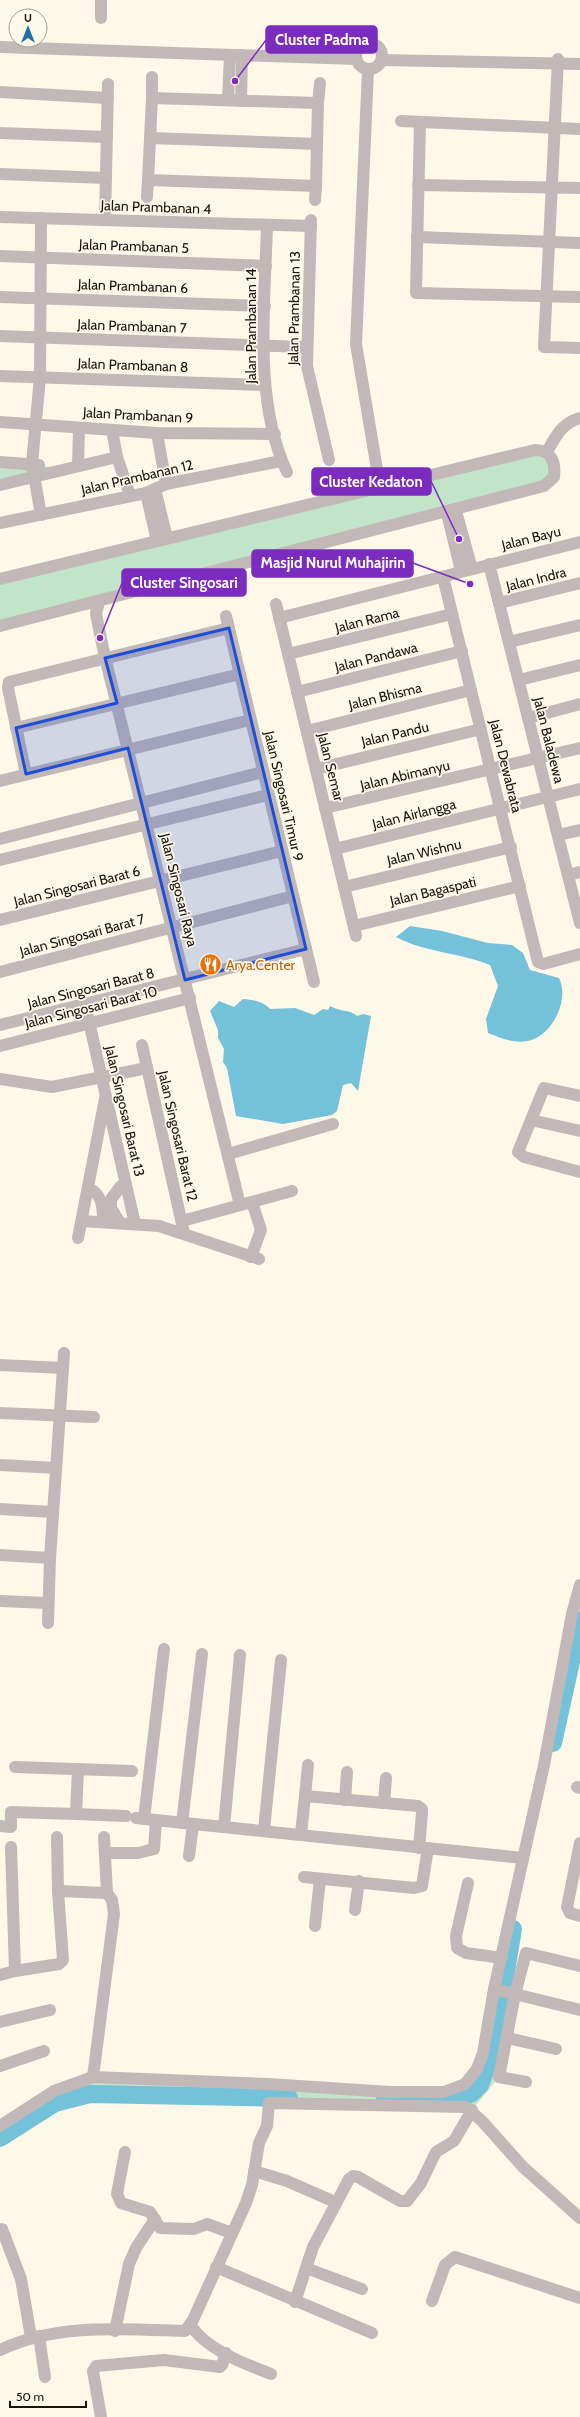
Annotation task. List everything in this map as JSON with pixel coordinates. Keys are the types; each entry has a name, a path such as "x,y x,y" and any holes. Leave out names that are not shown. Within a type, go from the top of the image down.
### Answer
{"street":[{"path":"101,0 101,18"},
{"path":"367,43 376,45 382,58 378,66 370,70 360,66 356,59 357,50 367,43"},
{"path":"0,47 356,59"},
{"path":"228,100 230,55"},
{"path":"241,100 242,55"},
{"path":"382,58 558,62 580,64"},
{"path":"558,62 580,60"},
{"path":"558,62 544,346 580,348"},
{"path":"370,70 356,344 384,486"},
{"path":"229,73 242,74"},
{"path":"147,197 152,77"},
{"path":"315,200 320,83"},
{"path":"105,220 108,84"},
{"path":"0,92 108,98"},
{"path":"152,98 318,103"},
{"path":"401,121 580,129"},
{"path":"420,122 416,293 580,297"},
{"path":"0,133 107,137"},
{"path":"150,138 317,144"},
{"path":"0,174 106,178"},
{"path":"148,180 316,186"},
{"path":"418,184 580,188"},
{"name":"Jalan Prambanan 4","path":"0,217 267,225 311,223"},
{"path":"41,218 40,377 34,425 32,464 41,515"},
{"name":"Jalan Prambanan 13","path":"311,223 306,347 308,377 329,460"},
{"name":"Jalan Prambanan 14","path":"267,225 264,346 265,385 275,434 282,461 287,472"},
{"path":"417,237 580,243"},
{"name":"Jalan Prambanan 5","path":"0,256 266,266"},
{"name":"Jalan Prambanan 6","path":"0,297 265,306"},
{"name":"Jalan Prambanan 7","path":"0,336 306,347"},
{"name":"Jalan Prambanan 8","path":"0,376 265,385"},
{"path":"547,452 563,427 572,420 580,418"},
{"name":"Jalan Prambanan 9","path":"0,422 157,432 275,434"},
{"path":"78,466 79,428"},
{"path":"112,430 117,457 130,495"},
{"path":"157,432 156,489 162,539"},
{"path":"0,579 535,450 547,452 552,458 555,467 554,477 548,485 451,512 99,602 91,611 0,626"},
{"path":"0,485 61,469 117,457"},
{"name":"Jalan Prambanan 12","path":"0,523 282,461"},
{"path":"0,462 32,464 61,469"},
{"path":"451,512 467,570"},
{"name":"Jalan Bayu","path":"279,618 580,542"},
{"name":"Jalan Baladewa","path":"490,564 579,916"},
{"name":"Jalan Dewabrata","path":"443,576 538,962 543,964 580,954"},
{"name":"Jalan Indra","path":"499,603 580,583"},
{"name":"Jalan Semar","path":"276,604 355,931"},
{"name":"Jalan Singosari Raya","path":"91,611 105,655 228,1154 246,1204 261,1230 255,1258 184,1234"},
{"name":"Jalan Rama","path":"288,654 452,614"},
{"name":"Jalan Singosari Timur 9","path":"105,655 228,622 250,720 314,982"},
{"path":"509,642 580,625"},
{"name":"Jalan Pandawa","path":"298,692 462,651"},
{"path":"26,774 9,696 8,684 12,680 105,655"},
{"path":"519,680 580,665"},
{"path":"16,728 240,674"},
{"name":"Jalan Bhisma","path":"307,731 471,690"},
{"path":"528,718 580,704"},
{"path":"0,780 128,748 250,720"},
{"name":"Jalan Pandu","path":"316,769 481,729"},
{"name":"Jalan Abimanyu","path":"325,808 580,748"},
{"path":"0,839 263,772"},
{"name":"Jalan Airlangga","path":"335,849 580,789"},
{"path":"0,860 268,795"},
{"path":"558,835 580,830"},
{"name":"Jalan Wishnu","path":"344,887 510,847"},
{"name":"Jalan Singosari Barat 6","path":"0,920 282,851"},
{"path":"568,875 580,872"},
{"name":"Jalan Bagaspati","path":"355,931 520,886"},
{"name":"Jalan Singosari Barat 7","path":"0,972 293,896"},
{"name":"Jalan Singosari Barat 8","path":"2,1025 306,949"},
{"name":"Jalan Singosari Barat 10","path":"0,1046 190,998"},
{"name":"Jalan Singosari Barat 13","path":"85,1004 135,1224"},
{"name":"Jalan Singosari Barat 12","path":"142,1045 184,1234"},
{"path":"0,1079 52,1087 147,1068"},
{"path":"580,1096 545,1087 542,1090 519,1148 519,1154 580,1172"},
{"path":"78,1238 106,1094"},
{"path":"531,1120 580,1131"},
{"path":"228,1154 333,1124"},
{"path":"97,1138 106,1142 115,1137"},
{"path":"120,1223 111,1208 111,1198 121,1186 126,1186"},
{"path":"88,1188 96,1191 100,1197 103,1222"},
{"path":"182,1221 292,1191"},
{"path":"82,1221 159,1226 184,1234"},
{"path":"48,1623 52,1512 61,1416 64,1353"},
{"path":"0,1365 63,1368"},
{"path":"0,1413 94,1417"},
{"path":"0,1464 56,1468"},
{"path":"0,1509 52,1512"},
{"path":"0,1555 50,1558"},
{"path":"269,2093 428,2093 454,2089 465,2084 477,2069 483,2053 497,1989 502,1958 580,1585"},
{"path":"0,1601 48,1603"},
{"path":"105,1853 138,1853 154,1849 140,1818 164,1649"},
{"path":"189,1856 188,1823 202,1654"},
{"path":"224,1827 240,1655"},
{"path":"264,1830 281,1660"},
{"path":"301,1834 308,1765"},
{"path":"15,1767 132,1771"},
{"path":"76,1814 78,1769"},
{"path":"345,1800 347,1772"},
{"path":"384,1803 386,1778"},
{"path":"304,1877 359,1881 414,1888 422,1886 423,1848 422,1809 384,1803 305,1796"},
{"path":"0,1826 11,1827 12,1812 76,1814 140,1818 264,1830 523,1858"},
{"path":"0,1975 15,1970 43,1967 63,1962 58,1891 57,1837"},
{"path":"93,2077 114,1914 112,1900 107,1893 104,1837"},
{"path":"580,1844 577,1872 567,1907 570,1913 580,1916"},
{"path":"11,1847 15,1970"},
{"path":"315,1926 320,1879"},
{"path":"356,1910 359,1881"},
{"path":"468,1883 456,1936 457,1948 466,1953 502,1958"},
{"path":"58,1891 107,1893"},
{"path":"526,2082 499,2077 508,2038 515,1994 526,1953 580,1966"},
{"path":"497,1989 580,2010"},
{"path":"0,2022 50,2010"},
{"path":"508,2038 556,2049"},
{"path":"0,2066 44,2051"},
{"path":"0,2126 54,2091 93,2077 269,2093 460,2106 472,2110 523,2167 580,2218"},
{"path":"0,2350 53,2332 59,2334 88,2330 186,2331 246,2203 254,2172 259,2143 267,2126 269,2093"},
{"path":"295,2302 313,2247 349,2179 356,2176 400,2200 409,2200 421,2183 436,2152 454,2141 472,2110"},
{"path":"126,2152 117,2190 118,2201 147,2211 155,2219 160,2228 194,2229 207,2224 232,2233"},
{"path":"254,2172 287,2181 336,2202"},
{"path":"115,2331 129,2264 136,2248 155,2219"},
{"path":"2,2229 21,2279 45,2378"},
{"path":"432,2301 445,2265 455,2257 580,2298"},
{"path":"216,2267 295,2302 372,2333"},
{"path":"306,2268 362,2289"},
{"path":"190,2324 198,2335 226,2353 241,2362 271,2374"},
{"path":"101,2417 93,2371 96,2366 164,2360 220,2367 226,2353"}],"highlighted area":[{"path":"229,628 306,949 185,980 128,748 26,774 16,728 117,703 105,658"}],"green space":[{"path":"547,452 551,481 100,602 93,614 85,605 0,626 0,579"},
{"path":"0,462 32,464 61,469 0,485"},
{"path":"580,1585 580,1621 509,1945 503,1990 515,1994 499,2077 472,2110 269,2098 90,2094 55,2103 0,2138 0,2126 81,2080 444,2092 477,2069"}],"water":[{"path":"410,926 442,931 488,943 512,945 523,953 530,970 559,978 562,987 562,996 557,1016 545,1032 537,1038 528,1041 518,1042 508,1040 488,1033 486,1019 498,986 490,965 466,957 419,946 396,937"},
{"path":"243,999 254,1000 270,1009 295,1008 314,1015 323,1009 328,1010 330,1006 351,1012 357,1016 363,1014 371,1016 358,1091 351,1083 343,1085 337,1111 332,1115 283,1124 236,1116 227,1068 223,1062 224,1049 218,1038 218,1030 210,1011 219,1001 234,1007"}],"waterway":[{"path":"553,1743 580,1621"},
{"path":"385,2100 456,2100 472,2093 480,2085 488,2063 496,2032 513,1929"},
{"path":"0,2138 55,2103 90,2094 289,2098"}],"place":[{"name":"Cluster Padma","path":"235,81"},
{"name":"Cluster Kedaton","path":"459,539"},
{"name":"Masjid Nurul Muhajirin","path":"470,584"},
{"name":"Cluster Singosari","path":"100,638"},
{"name":"Arya.Center","path":"211,965"}]}
